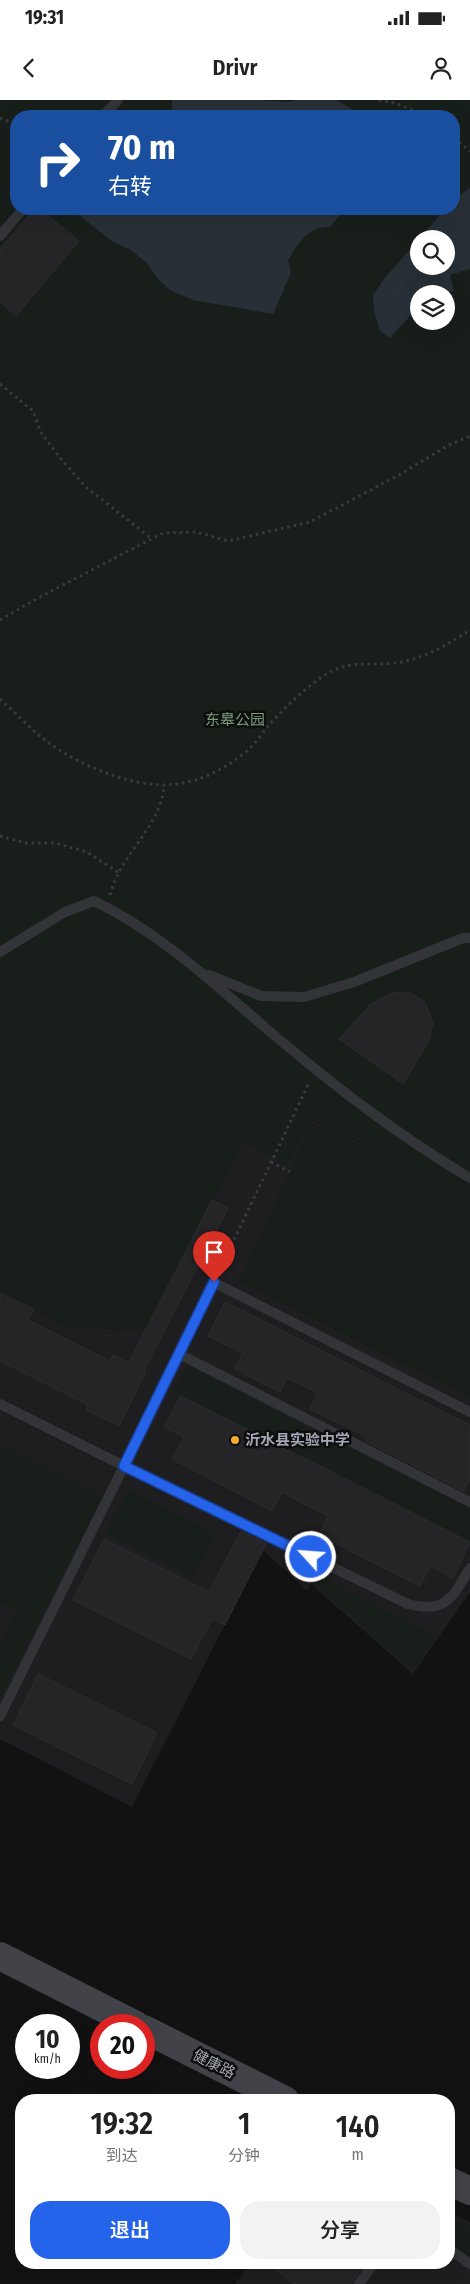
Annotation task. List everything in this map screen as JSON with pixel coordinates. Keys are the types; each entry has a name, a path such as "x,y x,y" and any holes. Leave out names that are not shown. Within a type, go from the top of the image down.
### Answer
{"main road":[{"path":"0,1956 114,2014"},
{"name":"健康路","path":"155,2035 273,2094"},
{"path":"455,2185 470,2192"}],"lane":[{"path":"109,110 118,100"},
{"path":"0,236 18,215"},
{"path":"0,952 65,912 94,901 108,907 123,915 195,969 315,1070 379,1120 470,1178"},
{"path":"195,969 260,996 304,998 354,982 463,938 470,938"},
{"path":"0,1716 213,1283 470,1412"},
{"path":"179,1354 470,1502"},
{"path":"0,1404 408,1604 435,1608 443,1604 456,1591 470,1568"},
{"path":"455,2253 470,2264"},
{"path":"359,2284 371,2269"}],"path":[{"path":"379,100 395,103 412,110"},
{"path":"460,143 470,151"},
{"path":"0,384 33,411 40,431 60,458 86,487 152,539"},
{"path":"0,620 38,598 164,533 196,532 228,541 310,522 397,476 449,444 470,436"},
{"path":"0,699 48,742 78,761 124,779 164,785 200,779 229,766 251,748 268,726 295,700 329,673 356,663 394,664 418,658 448,644 470,630"},
{"path":"108,907 112,890 124,862 153,820 163,800 164,785"},
{"path":"0,836 26,843 55,843 87,852 119,873"},
{"path":"213,1283 315,1070"},
{"path":"271,1162 290,1172"}],"shaded area":[{"path":"172,100 288,102 297,100 336,100 354,110 172,110"},
{"path":"470,188 470,269 455,274 455,230 427,230 440,215 460,215 460,195"},
{"path":"79,215 340,215 330,227 316,229 304,237 295,248 288,260 291,273 273,314 193,300 170,290 157,278 146,262 129,249 113,242"},
{"path":"410,249 410,275 450,275 452,285 410,285 410,316 390,338 380,331 374,311 373,295"},
{"name":"沂水县实验中学","path":"310,1119 470,1194 470,1592 413,1674 311,1584 307,1591 263,1550 132,1807 0,1739 0,1293 69,1327 145,1330 243,1142"},
{"path":"455,2215 470,2222 470,2284 235,2284 246,2269 455,2269"}],"green space":[{"name":"东皋公园","path":"0,100 470,100 470,1194 311,1119 287,1165 243,1142 145,1330 69,1327 0,1293"},
{"path":"312,1123 470,1197 470,1397 239,1282"},
{"path":"187,1366 470,1510 470,1542 174,1392"},
{"path":"0,1444 102,1495 0,1699 0,1645 17,1611 0,1602"},
{"path":"128,1490 215,1534 192,1578 105,1534"},
{"path":"314,1573 436,1636 412,1670 312,1581"},
{"path":"455,2221 470,2227 470,2258 455,2248"}],"building":[{"path":"29,215 47,215 79,241 16,316 0,302 0,249"},
{"path":"408,992 425,1002 433,1024 428,1043 403,1084 339,1039 370,1005 391,993"},
{"path":"212,1200 228,1208 144,1370 146,1371 119,1426 86,1410 88,1405 0,1361 0,1293 34,1309 28,1320 110,1361 113,1355 129,1362"},
{"path":"225,1302 470,1425 470,1479 464,1491 365,1441 367,1437 310,1409 318,1393 287,1378 280,1392 235,1369 243,1353 208,1336"},
{"path":"181,1396 470,1542 453,1578 430,1566 420,1586 319,1535 328,1516 282,1492 272,1511 172,1459 184,1437 164,1427"},
{"path":"241,1531 266,1544 225,1625 212,1619 191,1659 73,1600 104,1539 209,1592"},
{"path":"38,1674 157,1733 132,1784 13,1725"},
{"path":"275,2269 361,2269 350,2284 294,2284"}],"place":[{"name":"沂水县实验中学","path":"235,1440"}],"route":[{"path":"214,1282 124,1466 311,1557"}]}
